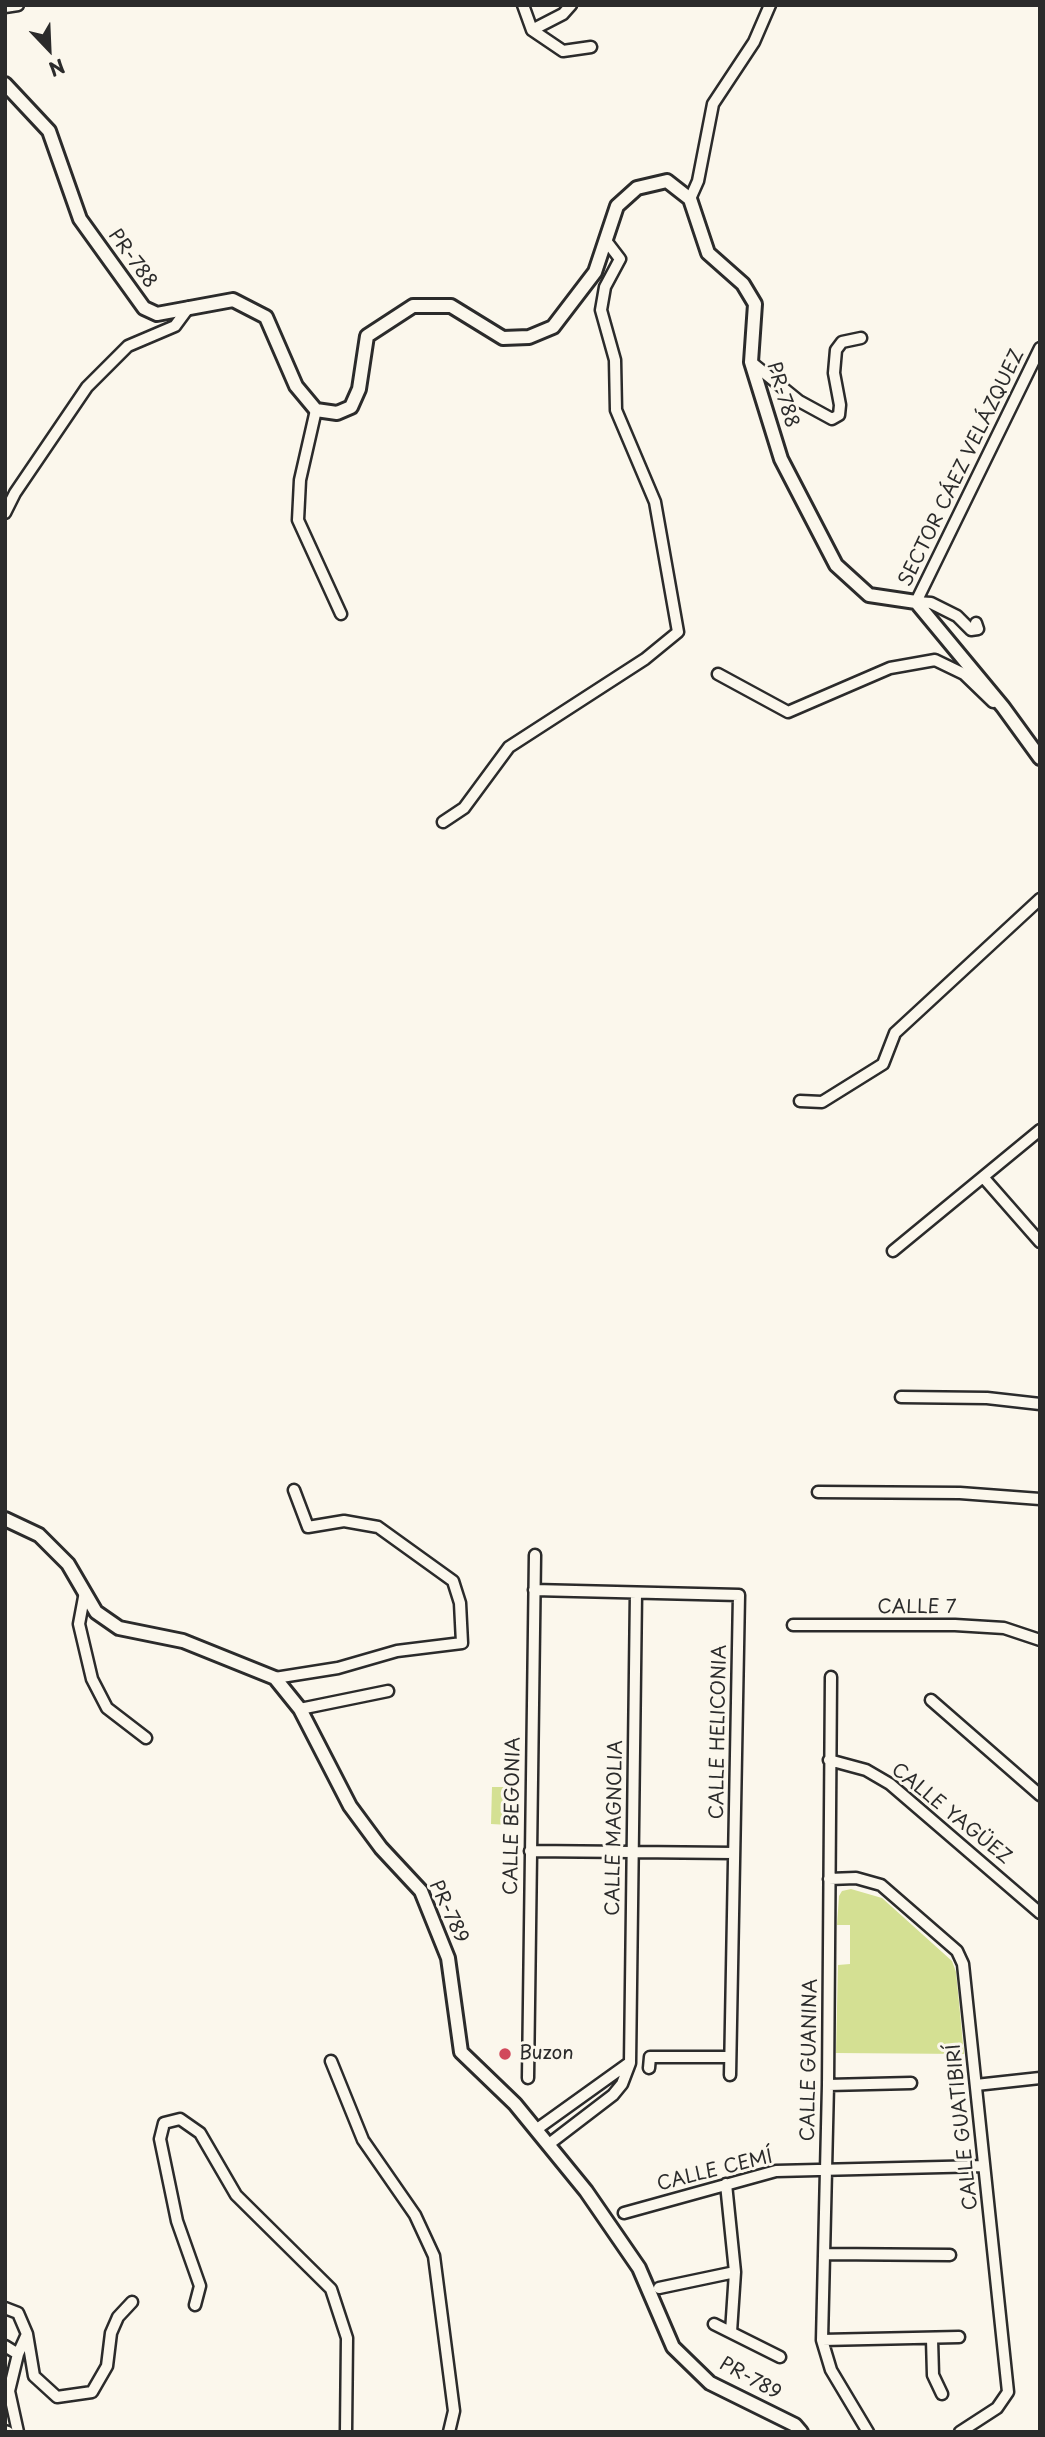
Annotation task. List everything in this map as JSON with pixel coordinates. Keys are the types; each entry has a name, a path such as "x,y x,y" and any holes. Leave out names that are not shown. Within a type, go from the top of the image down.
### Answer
{"street":[{"path":"5,7 18,5"},
{"path":"523,5 532,30 563,51 591,47"},
{"path":"532,30 563,14 571,5"},
{"path":"341,614 298,520 300,480 316,410 337,413 351,407 359,389 366,336 413,306 450,306 503,338 529,337 553,327 595,272 617,206 637,188 667,181 690,199 698,181 713,104 741,57 754,42 770,5"},
{"name":"PR-788","path":"5,84 14,90 49,131 80,219 144,308 157,314 233,300 266,317 296,386 316,410"},
{"name":"PR-788","path":"690,199 708,253 743,284 755,303 751,362 781,459 836,565 869,595 916,602"},
{"path":"443,822 464,808 509,747 645,660 678,632 655,502 616,410 615,360 601,310 605,287 620,259 611,243 607,242"},
{"path":"5,513 15,492 87,387 128,346 175,326 190,307"},
{"path":"751,362 799,401 832,419 839,415 840,405 834,373 836,350 842,342 861,338"},
{"name":"SECTOR CÁEZ VELÁZQUEZ","path":"916,602 1040,348"},
{"path":"916,602 931,603 957,616 971,630 978,629 976,623"},
{"path":"916,602 1003,707 1040,758"},
{"path":"718,674 788,712 890,668 935,660 964,674 994,704 1003,707"},
{"path":"800,1101 822,1102 883,1064 895,1033 1040,899"},
{"path":"893,1251 1040,1130"},
{"path":"983,1177 1040,1242"},
{"path":"901,1397 986,1398 1040,1404"},
{"path":"275,1678 338,1668 397,1650 462,1643 460,1603 453,1581 378,1527 344,1521 308,1527 294,1490"},
{"path":"818,1492 1039,1496"},
{"name":"PR-789","path":"5,1519 39,1535 68,1564 96,1612 119,1628 183,1641 275,1678 300,1709 350,1806 381,1848 421,1891 448,1958 461,2052 537,2129 586,2191 639,2268 673,2347 710,2383 795,2425 801,2432"},
{"name":"CALLE BEGONIA","path":"528,2078 535,1555"},
{"name":"CALLE HELICONIA","path":"534,1590 739,1595 730,2075"},
{"path":"85,1592 79,1624 92,1679 107,1708 146,1738"},
{"name":"CALLE MAGNOLIA","path":"549,2144 613,2095 622,2084 630,2063 636,1593"},
{"name":"CALLE 7","path":"793,1625 955,1625 1004,1628 1040,1640"},
{"name":"CALLE GUANINA","path":"831,1677 828,2085 821,2340 831,2370 868,2432"},
{"path":"300,1709 388,1691"},
{"path":"931,1700 1040,1796"},
{"name":"CALLE YAGÜEZ","path":"829,1759 866,1770 890,1784 1040,1913"},
{"path":"530,1851 734,1853"},
{"name":"CALLE GUATIBIRÍ","path":"829,1879 856,1878 881,1885 957,1951 963,1964 1008,2392 998,2408 960,2432"},
{"path":"649,2068 650,2057 730,2057"},
{"path":"331,2061 363,2140 415,2215 434,2256 454,2410 449,2432"},
{"path":"537,2129 630,2063"},
{"path":"976,2085 1040,2078"},
{"path":"828,2085 911,2083"},
{"path":"195,2305 200,2286 177,2221 160,2138 164,2123 180,2119 200,2133 236,2195 331,2289 347,2338 346,2432"},
{"name":"CALLE CEMÍ","path":"624,2213 776,2171 984,2166"},
{"path":"726,2185 735,2272 731,2332"},
{"path":"825,2254 950,2255"},
{"path":"659,2288 735,2272"},
{"path":"5,2308 18,2313 27,2334 34,2376 57,2397 92,2392 107,2365 111,2333 118,2317 132,2302"},
{"path":"714,2324 780,2357"},
{"path":"18,2432 9,2392 18,2354 27,2334"},
{"path":"821,2340 959,2337"},
{"path":"932,2339 933,2375 942,2394"},
{"path":"5,2346 18,2354"}],"green space":[{"path":"492,1787 510,1787 509,1825 491,1824"},
{"path":"851,1889 882,1898 952,1961 956,1972 964,2054 836,2053 838,1965 850,1964 850,1925 837,1925 839,1896 842,1891"}],"place":[{"name":"Buzon","path":"505,2054"}]}
